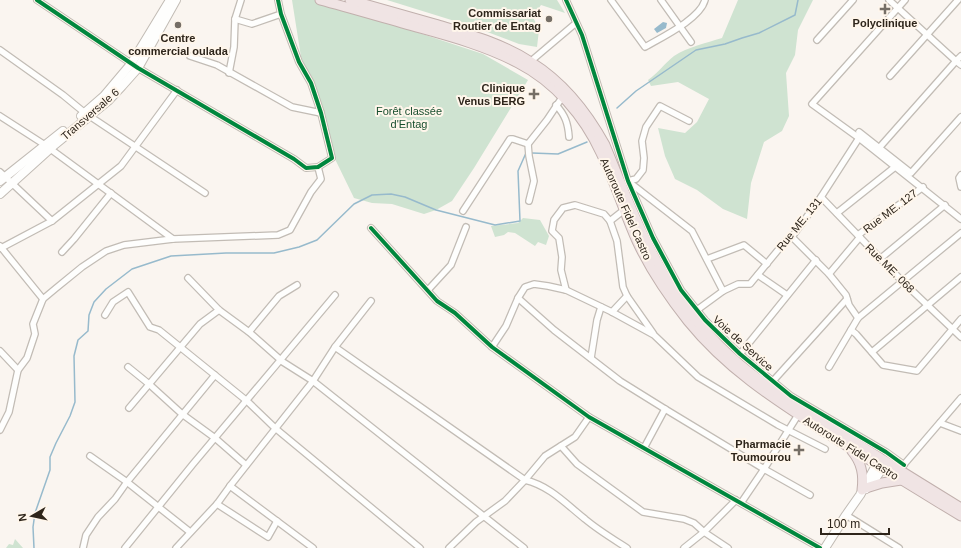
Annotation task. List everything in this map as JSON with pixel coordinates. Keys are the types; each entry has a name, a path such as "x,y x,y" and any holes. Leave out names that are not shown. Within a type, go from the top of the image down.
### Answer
{"highway":[{"name":"Autoroute Fidel Castro","path":"320,0 436,33 501,55 519,63 537,75 563,96 588,128 600,152 637,241 656,275 688,321 729,364 751,382 798,415 847,446 881,464 901,468 961,508"},
{"name":"Autoroute Fidel Castro","path":"350,0 477,36 504,47 531,61 551,76 587,115 605,145 624,182 647,244 659,267 681,300 706,330 735,360 763,383 902,480 961,516"},
{"path":"847,446 861,465 863,477 862,491 882,483 902,480"}],"main road":[{"name":"Transversale 6","path":"134,66 170,0"},
{"name":"Transversale 6","path":"2,176 48,146 88,115 104,96 134,66 176,0"},
{"name":"Transversale 6","path":"0,194 13,183 48,146"},
{"path":"825,548 881,464"}],"street":[{"path":"37,0 134,66 177,90 306,168 318,167 332,158 312,82 299,62 281,14 278,0"},
{"path":"229,73 234,47 235,19 241,0"},
{"name":"Voie de Service","path":"566,0 582,35 624,182 681,290 705,320 740,354 773,381 803,404 886,452 901,468"},
{"path":"611,0 645,46 680,26 694,16 704,5 705,0"},
{"path":"661,0 691,42"},
{"path":"818,40 853,0"},
{"path":"889,0 959,63"},
{"path":"905,0 812,104 879,148 911,173 961,117"},
{"path":"890,76 958,0"},
{"path":"235,19 252,24 281,14"},
{"path":"531,61 576,23"},
{"path":"0,50 63,95 88,115 206,193"},
{"path":"190,56 217,65 292,107 321,113"},
{"path":"879,148 959,63 961,56"},
{"path":"43,299 1,247 52,220 121,166 177,90"},
{"path":"529,201 534,181 528,144 547,120 563,96"},
{"path":"556,105 564,114 570,137"},
{"path":"624,182 636,179 643,170 644,158 642,141 646,127 660,106 689,121"},
{"path":"0,116 48,146 111,193 130,205 174,239"},
{"path":"859,135 895,167 961,219"},
{"name":"Rue ME. 131","path":"697,310 723,290 738,284 750,284 783,244 792,237 821,197 859,135"},
{"path":"463,211 510,139 513,138 528,144"},
{"path":"0,430 9,412 18,370 27,358 35,334 33,324 43,299 82,267 106,252 124,245 174,239 278,235 290,230 311,192 321,179 318,167"},
{"path":"837,214 895,167"},
{"path":"961,175 958,178 961,187"},
{"path":"2,176 13,183 52,220"},
{"path":"624,182 692,231 723,290"},
{"name":"Rue ME. 127","path":"829,274 859,236 922,187"},
{"path":"62,252 111,193"},
{"name":"Rue ME. 068","path":"821,197 904,282 961,337"},
{"path":"566,290 562,270 562,257 559,238 552,231 554,220 563,208 575,205 604,214 610,221 617,242 623,287 627,296 654,335 698,377 789,430 825,449"},
{"path":"881,258 945,205"},
{"path":"610,221 624,210"},
{"path":"428,290 451,266 466,227"},
{"path":"371,228 437,301 455,313 492,347 589,417 820,548"},
{"path":"829,367 858,318 904,282 961,233"},
{"path":"792,237 829,274 846,295 849,305 858,318"},
{"path":"707,259 744,245 766,264"},
{"path":"740,354 816,260"},
{"path":"758,275 787,295"},
{"path":"872,352 927,304 961,277"},
{"path":"188,278 219,310 249,332 280,359 313,381 524,548"},
{"path":"492,347 506,326 518,298 525,287 534,284 566,290 612,312 654,335"},
{"path":"249,332 279,296 297,285"},
{"path":"105,315 113,302 128,292 150,327 159,330 247,401 275,428 420,548"},
{"path":"125,548 280,359 335,295"},
{"path":"612,312 627,296"},
{"path":"518,298 554,330 620,381 764,469 810,495"},
{"path":"773,381 847,299"},
{"path":"178,547 217,504 313,381 335,347 371,301"},
{"path":"591,358 596,320 601,307"},
{"path":"128,408 200,324 219,310"},
{"path":"851,330 883,365 917,371 961,319"},
{"path":"335,347 525,480 534,482 553,492 586,520 627,548"},
{"path":"0,351 18,370"},
{"path":"128,367 182,414 215,438 246,465"},
{"path":"83,548 86,535 98,517 115,499 182,414 215,376"},
{"path":"901,468 961,398"},
{"path":"644,448 665,409"},
{"path":"684,548 738,501 764,469 798,415"},
{"path":"449,548 476,522 505,501 525,480 544,456 575,437 589,417"},
{"path":"940,423 961,431"},
{"path":"561,446 577,464 643,512 684,519 694,523 704,532 728,548"},
{"path":"90,456 127,482 190,532"},
{"path":"230,486 313,548"},
{"path":"217,504 268,537 277,521"},
{"path":"846,515 899,548"}],"green space":[{"name":"Forêt classée d'Entag","path":"292,0 319,0 483,54 528,80 452,201 436,210 424,214 392,204 372,203 354,198 335,159 322,105 301,57"},
{"path":"387,0 557,0 565,13 541,5 533,17 539,30 537,47 519,44 474,27"},
{"path":"738,0 813,0 798,30 795,55 786,73 789,116 782,131 764,142 751,183 747,219 723,209 697,190 675,179 665,156 658,128 685,133 697,122 709,99 678,82 651,86 648,80 679,53 722,38"},
{"path":"523,218 540,220 549,236 546,245 538,242 535,246 515,233 508,232 504,235 495,237 491,226 518,223"},
{"path":"15,539 23,548 6,548 9,544 13,545"}],"water":[{"path":"663,22 667,23 666,28 657,33 654,29"}],"waterway":[{"path":"617,108 636,91 696,50 725,44 759,33 795,15 798,0"},
{"path":"532,153 558,154 587,142"},
{"path":"34,548 33,527 35,513 50,470 50,457 70,416 75,402 74,356 78,340 88,331 89,315 94,302 106,289 132,269 171,256 226,253 274,253 299,247 317,240 354,204 372,195 391,194 405,197 436,210 495,225 520,221 518,171 526,153"}],"cycle path":[{"path":"37,0 138,68 294,159 306,168 318,167 332,158 321,113 311,83 299,62 281,14 278,0"},
{"path":"566,0 582,35 628,181 653,238 681,290 705,320 740,354 791,396 886,452 904,465"},
{"path":"371,228 437,301 455,313 492,347 589,417 820,548"}],"place":[{"name":"Polyclinique","path":"885,9"},
{"name":"Commissariat Routier de Entag","path":"549,19"},
{"name":"Centre commercial oulada","path":"178,25"},
{"name":"Clinique Venus BERG","path":"534,94"},
{"name":"Pharmacie Toumourou","path":"799,450"}]}
